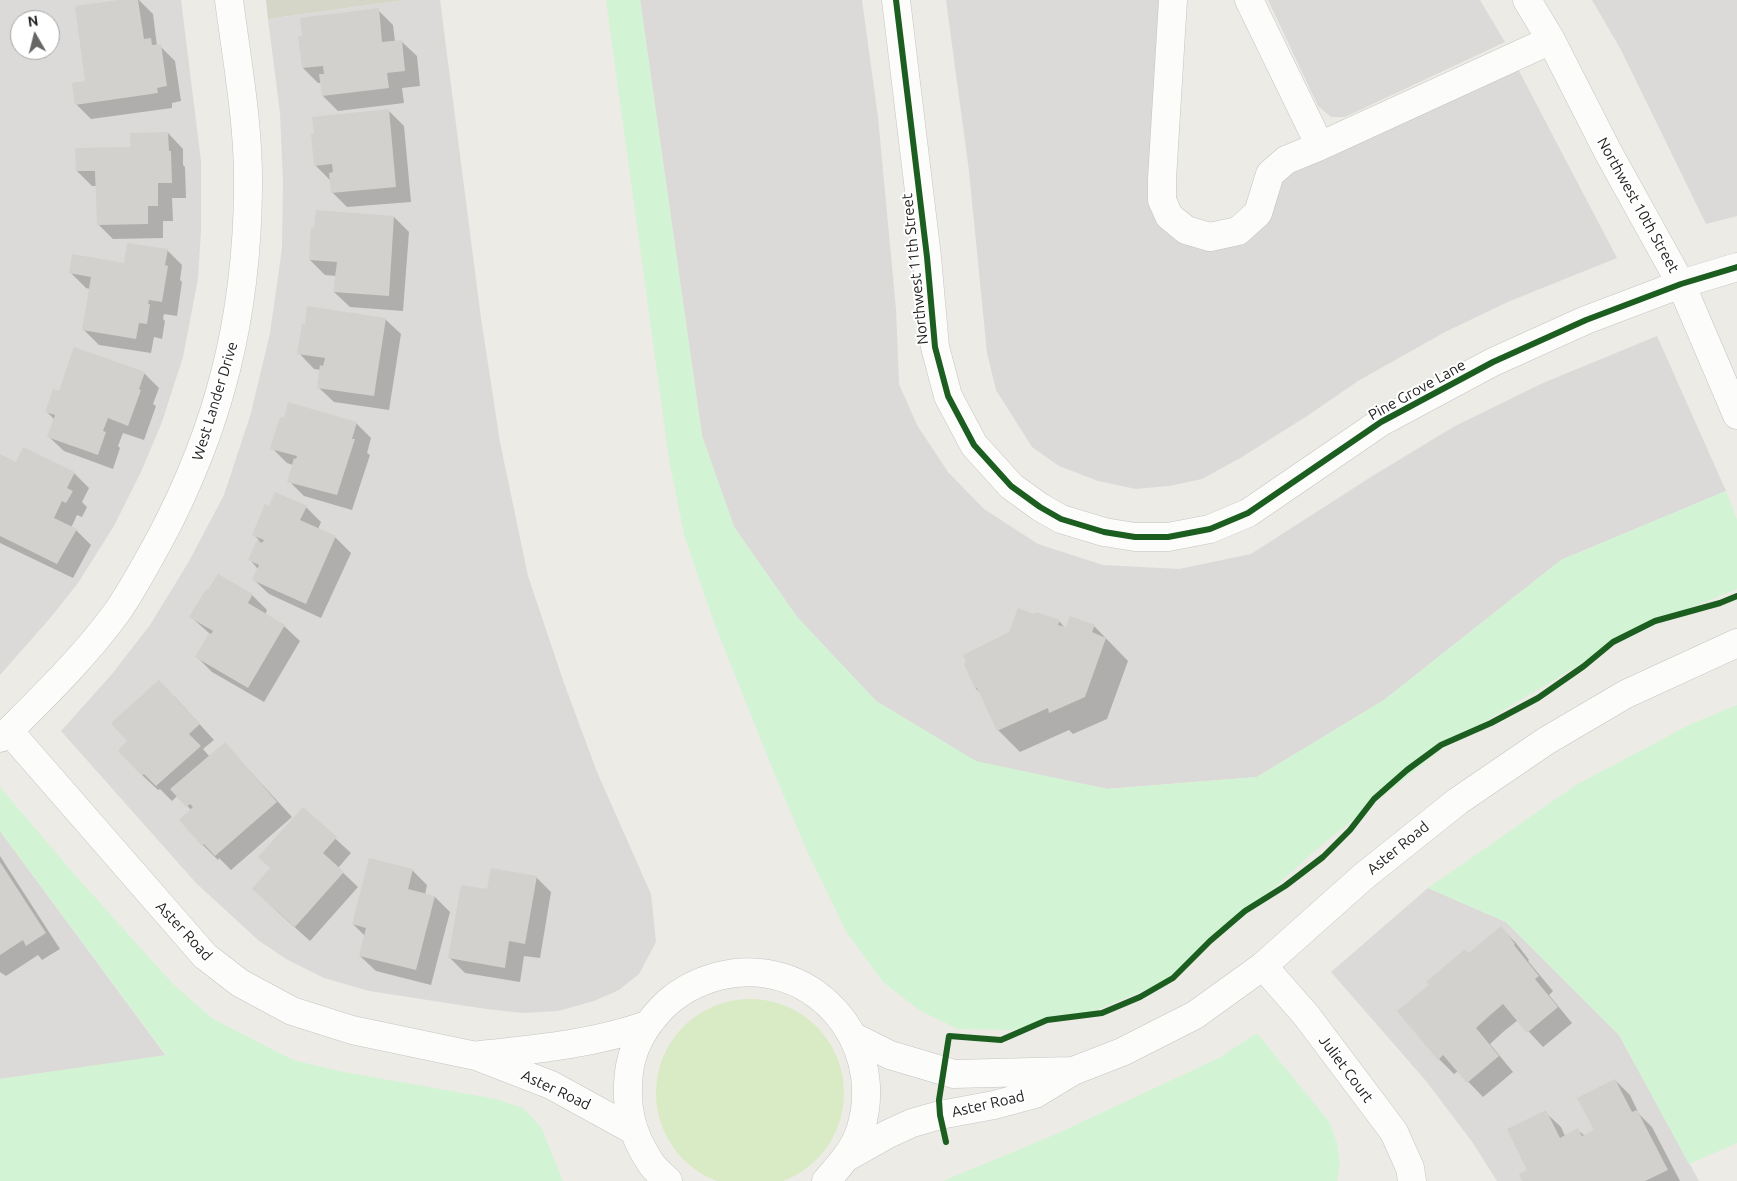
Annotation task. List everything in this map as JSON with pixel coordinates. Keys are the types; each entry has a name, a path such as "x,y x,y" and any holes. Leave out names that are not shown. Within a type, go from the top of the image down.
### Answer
{"street":[{"name":"West Lander Drive","path":"5,735 70,670 117,612 140,575 189,481 208,433 224,383 236,330 245,274 248,188 244,114 229,0"},
{"name":"Northwest 11th Street","path":"896,0 927,257 935,347 948,396 974,445 1011,486 1040,507 1061,519"},
{"path":"1173,0 1162,200 1170,216 1186,230 1210,237 1238,231 1258,212 1270,174 1286,160 1550,40"},
{"path":"1249,0 1320,146"},
{"name":"Northwest 10th Street","path":"1527,0 1681,284 1737,415"},
{"name":"Pine Grove Lane","path":"1061,519 1104,532 1135,537 1168,537 1210,529 1248,514 1381,422 1493,362 1586,320 1681,284 1737,267"},
{"name":"Aster Road","path":"847,1158 888,1134 912,1124 940,1115 994,1105 1035,1094 1073,1071 1122,1052 1195,1015 1263,966 1364,876 1474,790 1546,741 1626,694 1737,643"},
{"name":"Aster Road","path":"5,735 205,956 240,983 292,1011 352,1030 476,1056 551,1085 633,1130"},
{"name":"Juliet Court","path":"1263,966 1306,1015 1394,1132 1410,1168 1412,1181"},
{"path":"668,1181 650,1164 633,1130 627,1094 631,1058 647,1025 670,999 700,980 734,972 770,974 804,986 833,1008 854,1037 865,1067 867,1098 861,1129 847,1158 826,1181"},
{"name":"Aster Road","path":"476,1056 556,1047 619,1035 647,1025"},
{"name":"Aster Road","path":"854,1037 890,1055 954,1074 1073,1071"}],"shaded area":[{"path":"0,0 181,0 201,161 201,231 198,279 183,357 162,422 141,472 114,526 78,583 0,675"},
{"path":"266,0 404,0 268,19"},
{"path":"404,0 440,0 481,318 500,442 528,576 564,683 597,772 651,894 656,942 639,974 619,990 594,1001 558,1011 523,1013 369,991 324,978 286,959 258,940 196,883 61,731 112,674 150,625 188,563 224,495 251,413 270,333 282,248 283,181 280,113 268,19"},
{"path":"640,0 862,0 878,117 896,309 899,384 917,425 948,472 984,509 1038,544 1103,565 1179,569 1251,554 1374,475 1455,426 1543,383 1657,336 1726,491 1561,560 1384,700 1257,777 1107,789 976,762 876,701 797,617 734,527 702,436"},
{"path":"946,0 1159,0 1148,183 1151,205 1205,248 1279,185 1290,173 1518,69 1617,258 1510,301 1445,332 1358,381 1242,457 1202,479 1169,486 1136,489 1098,481 1059,466 1032,447 996,390 987,353 969,171"},
{"path":"1268,0 1480,0 1505,42 1345,117 1331,117 1318,106"},
{"path":"1592,0 1737,0 1737,216 1706,224 1621,50"},
{"path":"0,831 166,1056 0,1079"},
{"path":"1428,888 1506,922 1619,1035 1699,1181 1497,1181 1473,1143 1426,1081 1331,972"}],"green space":[{"path":"606,0 640,0 702,436 734,527 797,617 876,701 976,761 1107,789 1257,777 1384,700 1561,560 1726,491 1737,520 1737,589 1639,629 1449,743 1318,848 1223,934 1162,983 1084,1015 1012,1030 958,1029 921,1011 884,983 847,933 807,851 773,770 715,625 684,535 669,459"},
{"path":"1737,705 1737,1143 1689,1164 1619,1035 1506,922 1428,888 1576,785 1691,724"},
{"path":"0,787 74,874 173,984 213,1019 293,1060 339,1071 496,1099 523,1108 541,1127 563,1181 0,1181 0,1079 166,1055 0,831"},
{"path":"741,999 759,999 786,1006 817,1026 837,1057 844,1084 844,1102 837,1129 817,1160 786,1180 759,1187 741,1187 723,1183 706,1176 690,1166 677,1153 667,1137 660,1120 656,1102 656,1084 660,1066 667,1049 677,1033 690,1020 706,1010 723,1003"},
{"path":"1257,1033 1330,1123 1337,1143 1340,1163 1337,1181 943,1181 1054,1135 1219,1058"}],"building":[{"path":"119,0 138,0 144,39 151,38 152,45 161,44 167,86 157,88 158,93 75,105 72,83 85,81 75,6"},
{"path":"379,8 382,42 402,40 405,71 387,73 389,88 322,96 319,74 324,74 323,66 302,68 298,36 302,36 300,18"},
{"path":"389,109 396,187 331,193 329,173 333,172 332,164 314,166 311,134 314,134 312,117"},
{"path":"168,132 169,151 171,151 172,183 158,183 158,206 148,206 148,224 97,225 95,171 76,171 75,148 130,147 130,133"},
{"path":"316,210 394,216 389,296 333,292 337,262 309,260 311,228 314,228"},
{"path":"127,243 168,249 165,265 168,266 162,302 149,300 147,324 139,323 136,339 82,330 91,277 69,273 72,254 124,263"},
{"path":"307,306 386,318 374,396 317,388 320,365 323,366 325,358 297,354 302,324 305,324"},
{"path":"74,347 145,372 139,389 141,390 128,426 108,418 103,431 106,432 98,455 47,437 55,415 45,412 53,389 59,391"},
{"path":"288,402 357,422 352,439 355,439 337,495 287,482 294,458 296,459 297,456 270,449 280,417 284,418"},
{"path":"23,447 75,472 67,488 73,491 66,503 62,501 54,518 77,529 57,564 0,536 0,454 16,462"},
{"path":"275,492 307,506 300,520 336,536 306,604 252,580 259,565 248,560 257,540 262,543 264,540 252,535 265,504 269,506"},
{"path":"218,574 253,594 248,603 285,625 248,688 195,657 209,633 211,634 213,631 189,617 206,589 208,590"},
{"path":"1018,608 1060,620 1058,625 1066,627 1070,616 1095,625 1092,632 1106,638 1085,697 1049,713 1048,708 997,731 977,688 975,689 964,664 966,662 963,655 1009,632"},
{"path":"159,680 200,724 189,734 201,746 156,786 144,774 142,776 118,751 127,741 111,723"},
{"path":"225,742 277,802 215,856 204,844 202,846 179,820 193,807 190,804 186,807 170,789"},
{"path":"303,807 337,837 323,853 344,872 295,927 252,889 270,868 258,857"},
{"path":"369,858 413,869 408,889 435,896 416,970 359,956 366,928 352,924"},
{"path":"0,862 46,933 26,946 23,940 0,955"},
{"path":"491,868 537,876 525,944 509,941 505,968 448,958 461,885 487,889"},
{"path":"1501,926 1539,976 1535,979 1558,1007 1527,1033 1503,1004 1476,1028 1499,1056 1467,1083 1443,1055 1438,1060 1397,1011 1429,985 1426,982 1465,949 1469,953"},
{"path":"1615,1079 1632,1112 1637,1110 1668,1170 1645,1181 1522,1181 1519,1174 1527,1170 1507,1129 1546,1110 1560,1138 1578,1128 1582,1136 1594,1130 1577,1098"}],"cycle path":[{"path":"896,0 927,257 935,347 948,396 974,445 1011,486 1040,507 1061,519 1104,532 1135,537 1168,537 1210,529 1248,513 1381,422 1493,362 1586,320 1681,284 1737,267"},
{"path":"946,1142 939,1100 949,1036 1001,1040 1047,1020 1102,1013 1140,997 1173,978 1210,941 1245,911 1285,886 1323,857 1350,830 1374,799 1407,770 1441,745 1491,723 1538,698 1584,666 1613,642 1655,621 1720,603 1737,596"}]}
